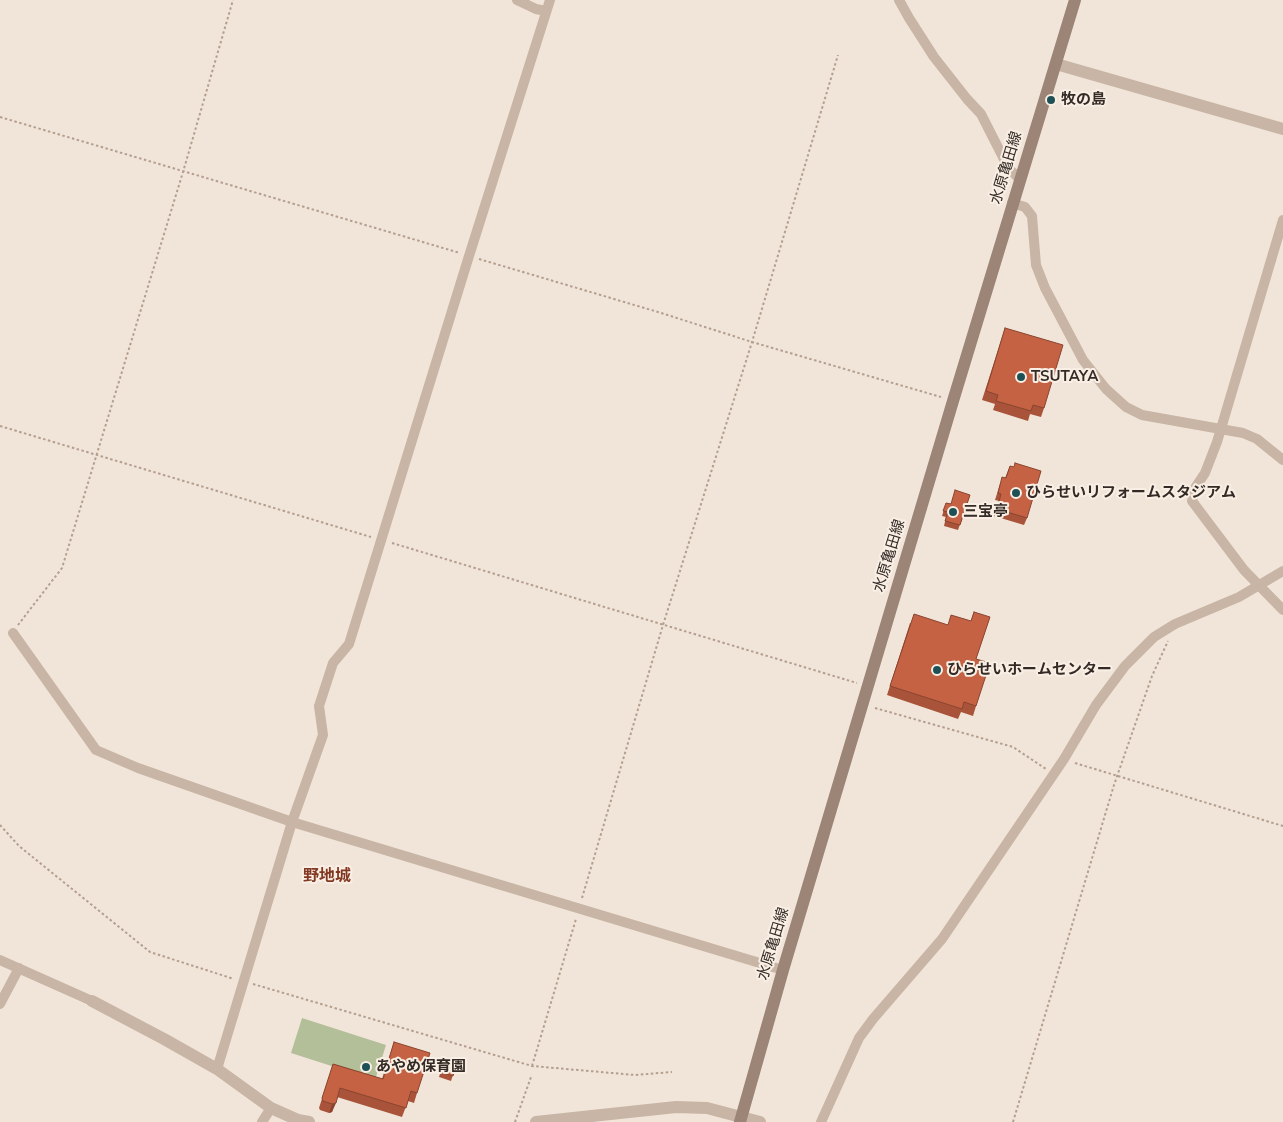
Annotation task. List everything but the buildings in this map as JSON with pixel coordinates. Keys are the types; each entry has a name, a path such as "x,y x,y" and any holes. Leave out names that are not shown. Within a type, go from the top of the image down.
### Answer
{"main road":[{"name":"水原亀田線","path":"741,1119 783,970 1012,203 1075,0"}],"street":[{"path":"517,0 536,9 546,11"},
{"path":"217,1070 292,822 323,735 320,706 322,697 333,663 349,644 550,0"},
{"path":"899,0 908,18 934,56 967,100 981,114 1009,169 1020,179"},
{"path":"1056,64 1283,129"},
{"path":"1012,203 1025,207 1032,216 1036,265 1045,288 1083,360 1106,389 1126,406 1142,415 1244,433 1257,439 1283,460"},
{"path":"1283,220 1221,428 1205,473 1195,488 1192,501 1244,570 1283,610"},
{"path":"820,1122 859,1038 873,1018 942,939 1064,760 1096,705 1124,666 1154,637 1175,624 1238,597 1283,571"},
{"path":"13,632 96,750 138,768 292,822 783,970"},
{"path":"0,960 92,1001 164,1039 217,1070 271,1108 298,1120 309,1122"},
{"path":"0,1004 19,968"},
{"path":"536,1122 676,1107 707,1108 741,1119 760,1122"},
{"path":"262,1122 271,1108"}],"path":[{"path":"13,632 62,568 183,172 233,0"},
{"path":"532,1066 664,625 838,56"},
{"path":"0,117 953,401"},
{"path":"0,426 868,686"},
{"path":"1013,1122 1117,776 1152,676 1175,624"},
{"path":"863,705 1012,747 1054,774"},
{"path":"1064,760 1283,826"},
{"path":"0,825 19,846 150,952 244,982 532,1066 635,1075 672,1072"},
{"path":"515,1122 531,1077"}],"green space":[{"path":"302,1018 386,1045 375,1080 291,1053"}],"place":[{"name":"牧の島","path":"1051,100"},
{"name":"TSUTAYA","path":"1021,377"},
{"name":"ひらせいリフォームスタジアム","path":"1016,493"},
{"name":"三宝亭","path":"953,512"},
{"name":"ひらせいホームセンター","path":"937,670"},
{"name":"あやめ保育園","path":"366,1067"}],"district":[{"name":"野地城","path":"327,877"}]}
